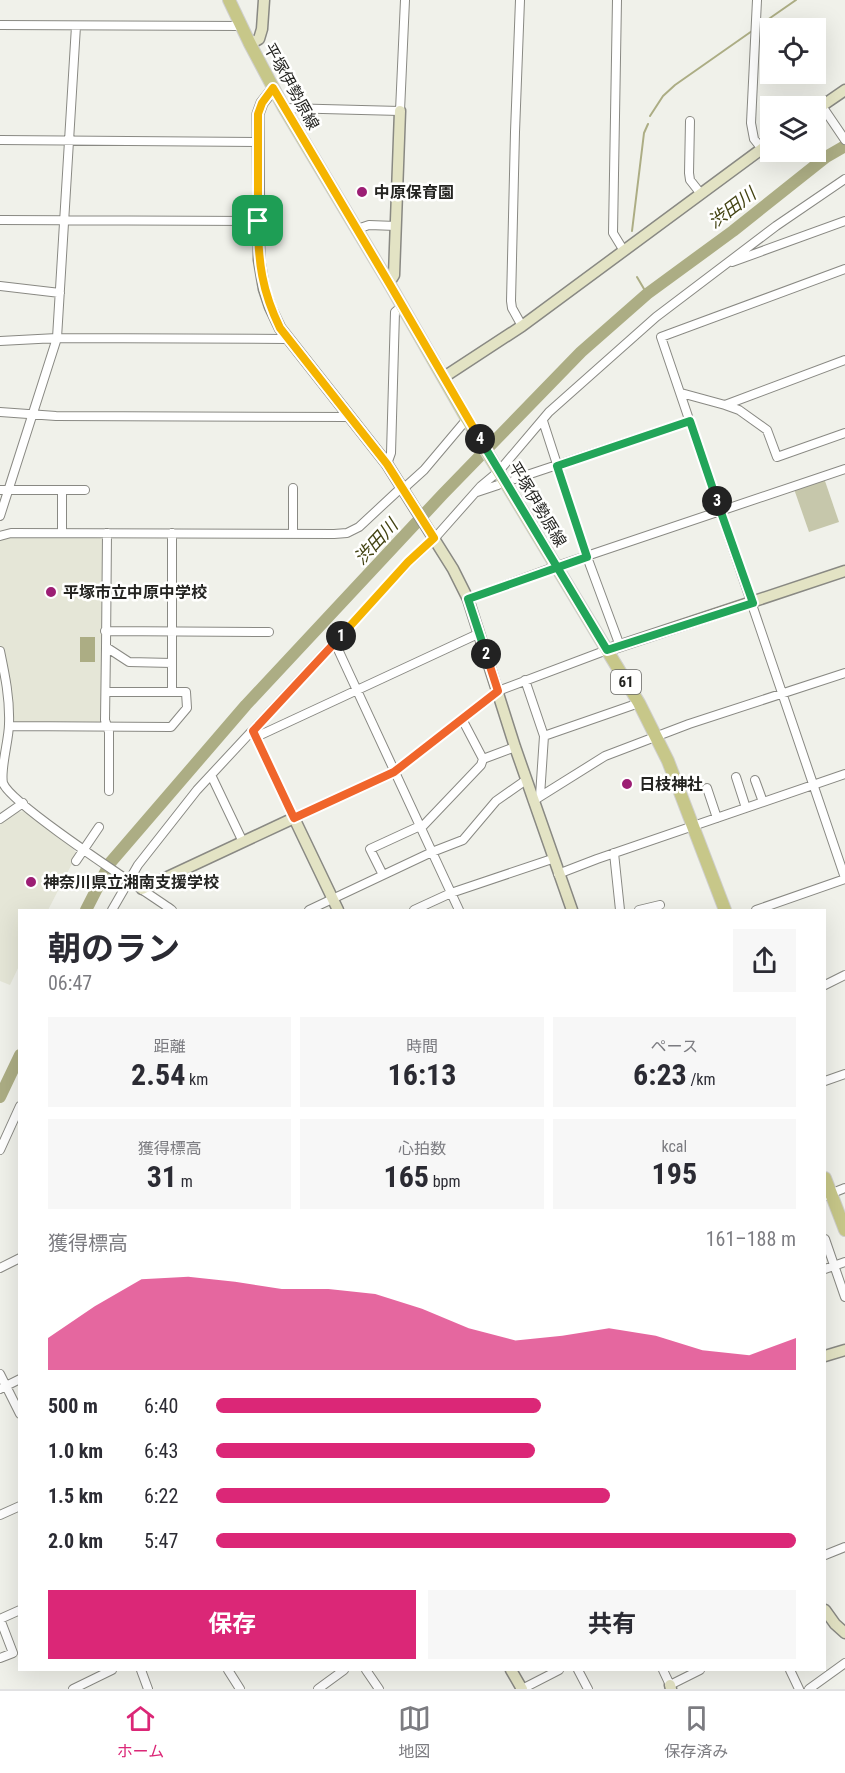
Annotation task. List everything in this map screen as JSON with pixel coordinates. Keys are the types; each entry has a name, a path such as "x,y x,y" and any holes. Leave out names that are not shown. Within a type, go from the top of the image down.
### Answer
{"main road":[{"name":"平塚伊勢原線","path":"230,0 284,108 639,703 668,761 725,909"},
{"path":"828,1195 845,1230"}],"street":[{"path":"250,44 259,39 264,0"},
{"path":"389,283 394,275 405,0"},
{"path":"520,0 515,123 512,308 522,326"},
{"path":"617,0 612,233 624,251"},
{"path":"757,0 751,123 754,139 760,146"},
{"path":"0,25 241,26"},
{"path":"0,516 4,490 33,415 57,338 76,26"},
{"path":"273,88 262,103 258,114 257,142 259,260 270,307 287,339 387,464 453,569 468,599 480,633 526,780 537,799 552,859 572,909"},
{"path":"826,103 845,90"},
{"path":"284,108 400,111"},
{"path":"826,115 845,140"},
{"path":"690,121 690,180 701,194"},
{"path":"0,140 257,142"},
{"path":"444,377 522,326 760,150"},
{"path":"115,908 138,865 211,775 254,734 408,562 498,469 549,412 656,317 776,226 845,179"},
{"path":"0,220 258,221"},
{"path":"725,264 845,221"},
{"path":"357,229 369,225 396,226"},
{"path":"759,909 845,878 661,337 845,269"},
{"path":"0,286 60,293"},
{"path":"387,464 391,453 395,312 402,306"},
{"path":"0,341 57,338 287,339"},
{"path":"725,405 845,360"},
{"path":"681,393 739,410 767,430 777,457 845,433"},
{"path":"0,412 33,415 349,417"},
{"path":"0,536 11,533 347,533 360,527 424,470 469,421"},
{"path":"543,421 587,557 620,646"},
{"path":"515,479 690,421"},
{"path":"468,599 557,566 845,469"},
{"path":"476,492 498,484"},
{"path":"293,488 293,534"},
{"path":"4,490 85,490"},
{"path":"62,490 62,533"},
{"path":"107,533 105,720 109,791"},
{"path":"172,533 172,691"},
{"path":"142,889 394,772 498,691 607,650 845,571"},
{"path":"105,631 268,632"},
{"path":"254,734 480,633"},
{"path":"335,643 459,909"},
{"path":"106,647 129,662 172,663"},
{"path":"0,651 8,692 9,726 2,776 4,786 85,850 171,909"},
{"path":"537,799 605,756 656,736 845,673"},
{"path":"525,681 544,736 537,799"},
{"path":"9,726 171,727 187,708 186,692 106,692"},
{"path":"544,736 639,703"},
{"path":"383,875 370,849 421,827 481,765 483,759 462,719"},
{"path":"254,734 338,909"},
{"path":"483,759 515,747"},
{"path":"558,874 845,774"},
{"path":"211,775 243,842"},
{"path":"736,777 746,808"},
{"path":"311,909 432,852 463,840 496,801 526,780"},
{"path":"755,780 763,802"},
{"path":"706,788 717,818"},
{"path":"0,819 23,803"},
{"path":"76,861 99,827"},
{"path":"614,853 620,909"},
{"path":"416,909 451,893 552,859"},
{"path":"643,909 660,905"},
{"path":"826,984 845,975"},
{"path":"826,1081 845,1074"},
{"path":"0,1150 18,1110"},
{"path":"828,1195 845,1188"},
{"path":"826,1242 845,1297"},
{"path":"0,1268 18,1258"},
{"path":"826,1269 845,1262"},
{"path":"826,1356 845,1350"},
{"path":"0,1374 3,1387 18,1411"},
{"path":"3,1387 18,1380"},
{"path":"0,1515 18,1507"},
{"path":"826,1555 845,1547"},
{"path":"0,1658 14,1653 0,1620 18,1611"},
{"path":"826,1611 845,1633"},
{"path":"809,1689 845,1663"},
{"path":"73,1689 110,1671"},
{"path":"141,1671 148,1689"},
{"path":"229,1671 240,1689"},
{"path":"318,1689 343,1671"},
{"path":"367,1671 379,1689"},
{"path":"512,1671 522,1689 557,1671"},
{"path":"579,1671 588,1689"},
{"path":"663,1671 671,1687 698,1671"},
{"path":"790,1671 799,1689"}],"shaded area":[{"path":"825,481 839,522 809,532 794,489"},
{"name":"平塚市立中原中学校","path":"11,536 100,537 102,539 102,722 100,723 14,722 11,719 0,644 0,540"},
{"path":"80,637 95,637 95,662 80,662"},
{"name":"神奈川県立湘南支援学校","path":"25,811 69,843 77,854 49,909 18,909 18,968 10,985 0,981 0,823 17,812"}],"waterway":[{"path":"770,18 796,0"},
{"path":"650,116 663,96 675,85 752,31"},
{"path":"632,231 644,133 648,124"},
{"name":"渋田川","path":"87,909 110,863 246,705 443,494 581,352 647,294 733,231 826,157 845,146"},
{"path":"637,277 647,294"},
{"name":"渋田川","path":"0,1097 18,1059"}],"place":[{"name":"中原保育園","path":"362,192"},
{"name":"平塚市立中原中学校","path":"51,592"},
{"name":"日枝神社","path":"627,784"},
{"name":"神奈川県立湘南支援学校","path":"31,882"}],"route":[{"path":"258,221 258,114 266,96 273,88 467,419 557,566 607,650 753,603 690,421 557,466 587,557 557,566 468,599 498,691 394,772 294,818 253,731 408,562 434,538 387,464 280,328 270,307 260,274 258,221"}]}
